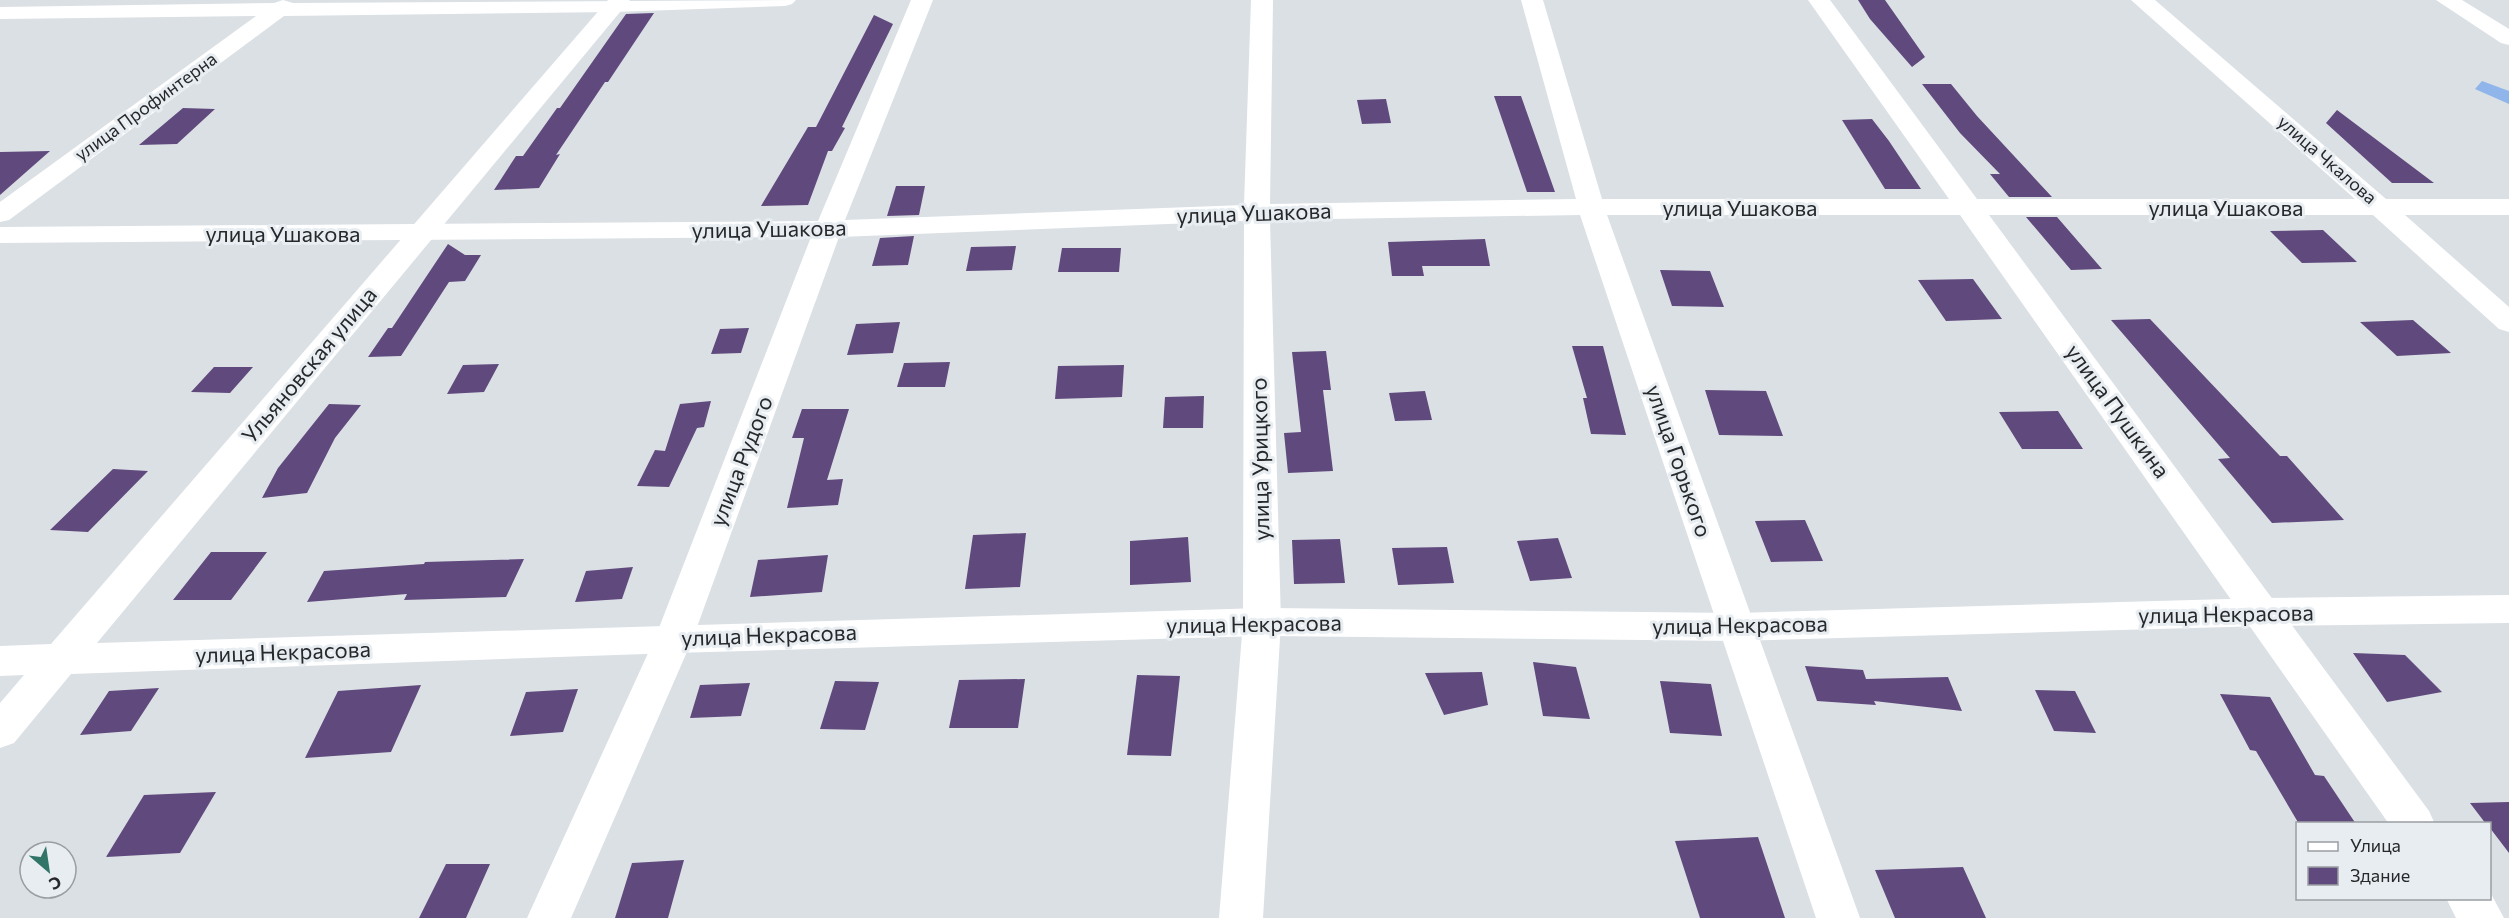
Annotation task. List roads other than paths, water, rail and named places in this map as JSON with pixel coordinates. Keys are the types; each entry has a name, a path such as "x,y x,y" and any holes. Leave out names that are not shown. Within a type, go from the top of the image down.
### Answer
{"street":[{"path":"0,13 285,5 785,0"},
{"name":"улица Рудого","path":"549,918 674,638 828,229 922,0"},
{"name":"улица Урицкого","path":"1241,918 1262,622 1257,212 1262,0"},
{"name":"улица Горького","path":"1532,0 1591,207 1838,918"},
{"name":"улица Пушкина","path":"1819,0 2264,612 2413,822"},
{"name":"улица Чкалова","path":"2142,0 2509,323"},
{"path":"2447,0 2509,38"},
{"name":"Ульяновская улица","path":"0,731 616,3"},
{"name":"улица Профинтерна","path":"0,214 285,5"},
{"name":"улица Ушакова","path":"0,235 421,234 828,229 1257,212 1591,207 2509,207"},
{"name":"улица Некрасова","path":"0,661 674,638 1262,622 1738,627 2264,612 2509,609"},
{"path":"2469,900 2482,918"}],"water":[{"path":"2482,81 2509,91 2509,104 2475,89"}]}
